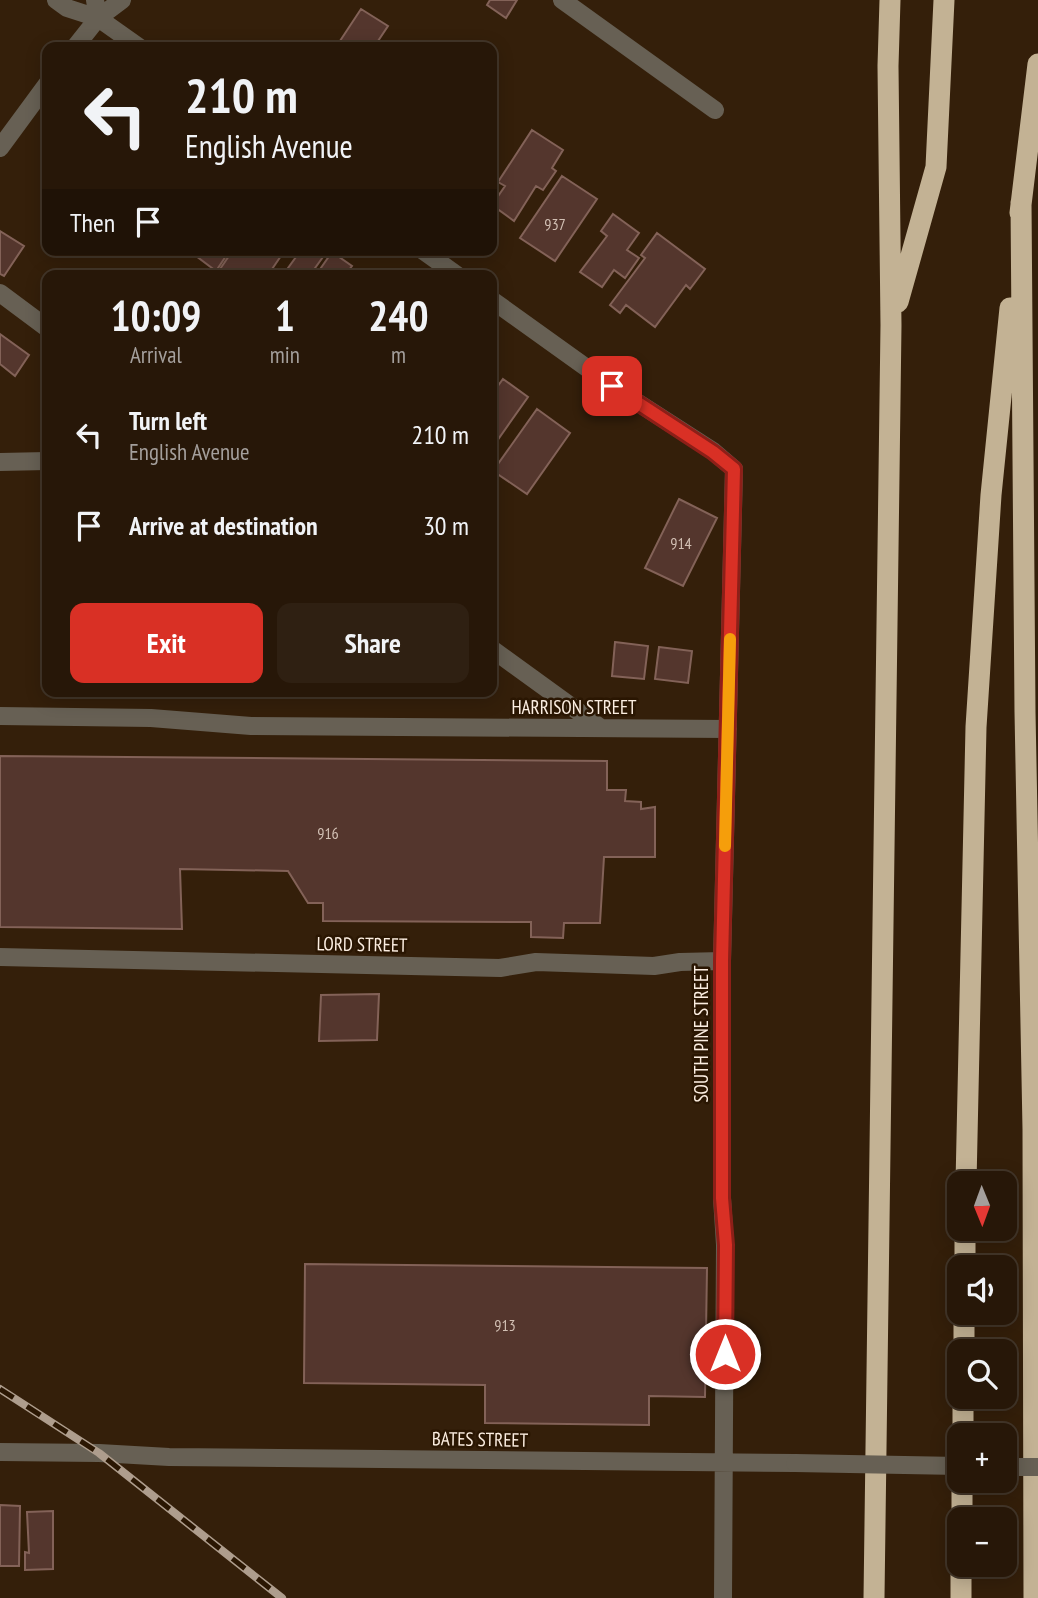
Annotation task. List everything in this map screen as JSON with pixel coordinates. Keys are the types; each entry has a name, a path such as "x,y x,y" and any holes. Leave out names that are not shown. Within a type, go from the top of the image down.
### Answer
{"highway":[{"path":"874,1598 891,325 888,66 890,0"},
{"path":"891,325 936,167 944,0"},
{"path":"966,1171 971,859 978,687 991,495 1038,64"},
{"path":"1021,202 1025,712 1033,1129 1034,1598"},
{"path":"961,1577 961,1598"}],"street":[{"path":"56,0 67,8 96,9 122,0"},
{"path":"562,0 715,110"},
{"path":"78,42 96,9"},
{"path":"96,9 133,42"},
{"path":"0,148 42,91"},
{"path":"430,256 450,270"},
{"path":"0,293 42,324"},
{"name":"SOUTH PINE STREET","path":"497,304 734,469 722,961 722,1198 726,1245 723,1598"},
{"path":"0,462 42,461"},
{"path":"497,653 601,728"},
{"name":"HARRISON STREET","path":"0,716 151,718 251,726 728,729"},
{"name":"LORD STREET","path":"0,957 500,968 536,962 653,966 722,961"},
{"name":"BATES STREET","path":"0,1452 169,1457 947,1466"},
{"path":"1017,1467 1038,1467"}],"building":[{"path":"490,0 517,0 506,18 487,5"},
{"path":"361,9 388,26 377,42 339,42"},
{"path":"532,130 563,150 552,168 556,171 543,190 536,186 514,221 497,209 497,198 505,186 498,182"},
{"path":"562,176 597,199 555,261 520,238"},
{"path":"613,214 639,233 627,250 639,258 625,278 614,270 602,287 580,272 607,236 601,231"},
{"path":"0,231 24,246 4,276 0,274"},
{"path":"657,233 705,269 690,289 686,285 655,327 626,305 620,313 610,305 645,258 641,255"},
{"path":"196,256 226,256 215,270"},
{"path":"229,256 281,256 271,270 219,270"},
{"path":"297,256 324,256 314,270 287,270"},
{"path":"329,256 338,256 352,266 349,270 319,270"},
{"path":"0,334 29,355 15,376 0,364"},
{"path":"503,379 528,397 497,441 497,387"},
{"path":"537,409 570,433 527,494 497,474 497,465"},
{"path":"679,499 717,518 683,586 645,568"},
{"path":"615,642 648,646 644,679 612,676"},
{"path":"659,647 692,651 688,683 655,679"},
{"path":"0,756 607,761 607,790 626,790 625,801 641,802 641,809 655,807 655,857 604,857 600,923 564,923 563,938 531,937 531,922 323,921 323,903 308,903 288,871 180,869 182,929 0,927"},
{"path":"379,994 377,1040 319,1041 321,995"},
{"path":"305,1264 707,1268 705,1397 649,1396 649,1425 485,1423 485,1385 304,1383"},
{"path":"0,1505 20,1506 19,1566 0,1566"},
{"path":"53,1511 53,1569 25,1570 25,1552 29,1553 27,1512"}],"railway":[{"path":"0,1389 99,1453 282,1598"}],"slow traffic":[{"path":"725,846 730,639"}],"route":[{"path":"612,386 713,452 734,469 722,961 725,1354"}]}
